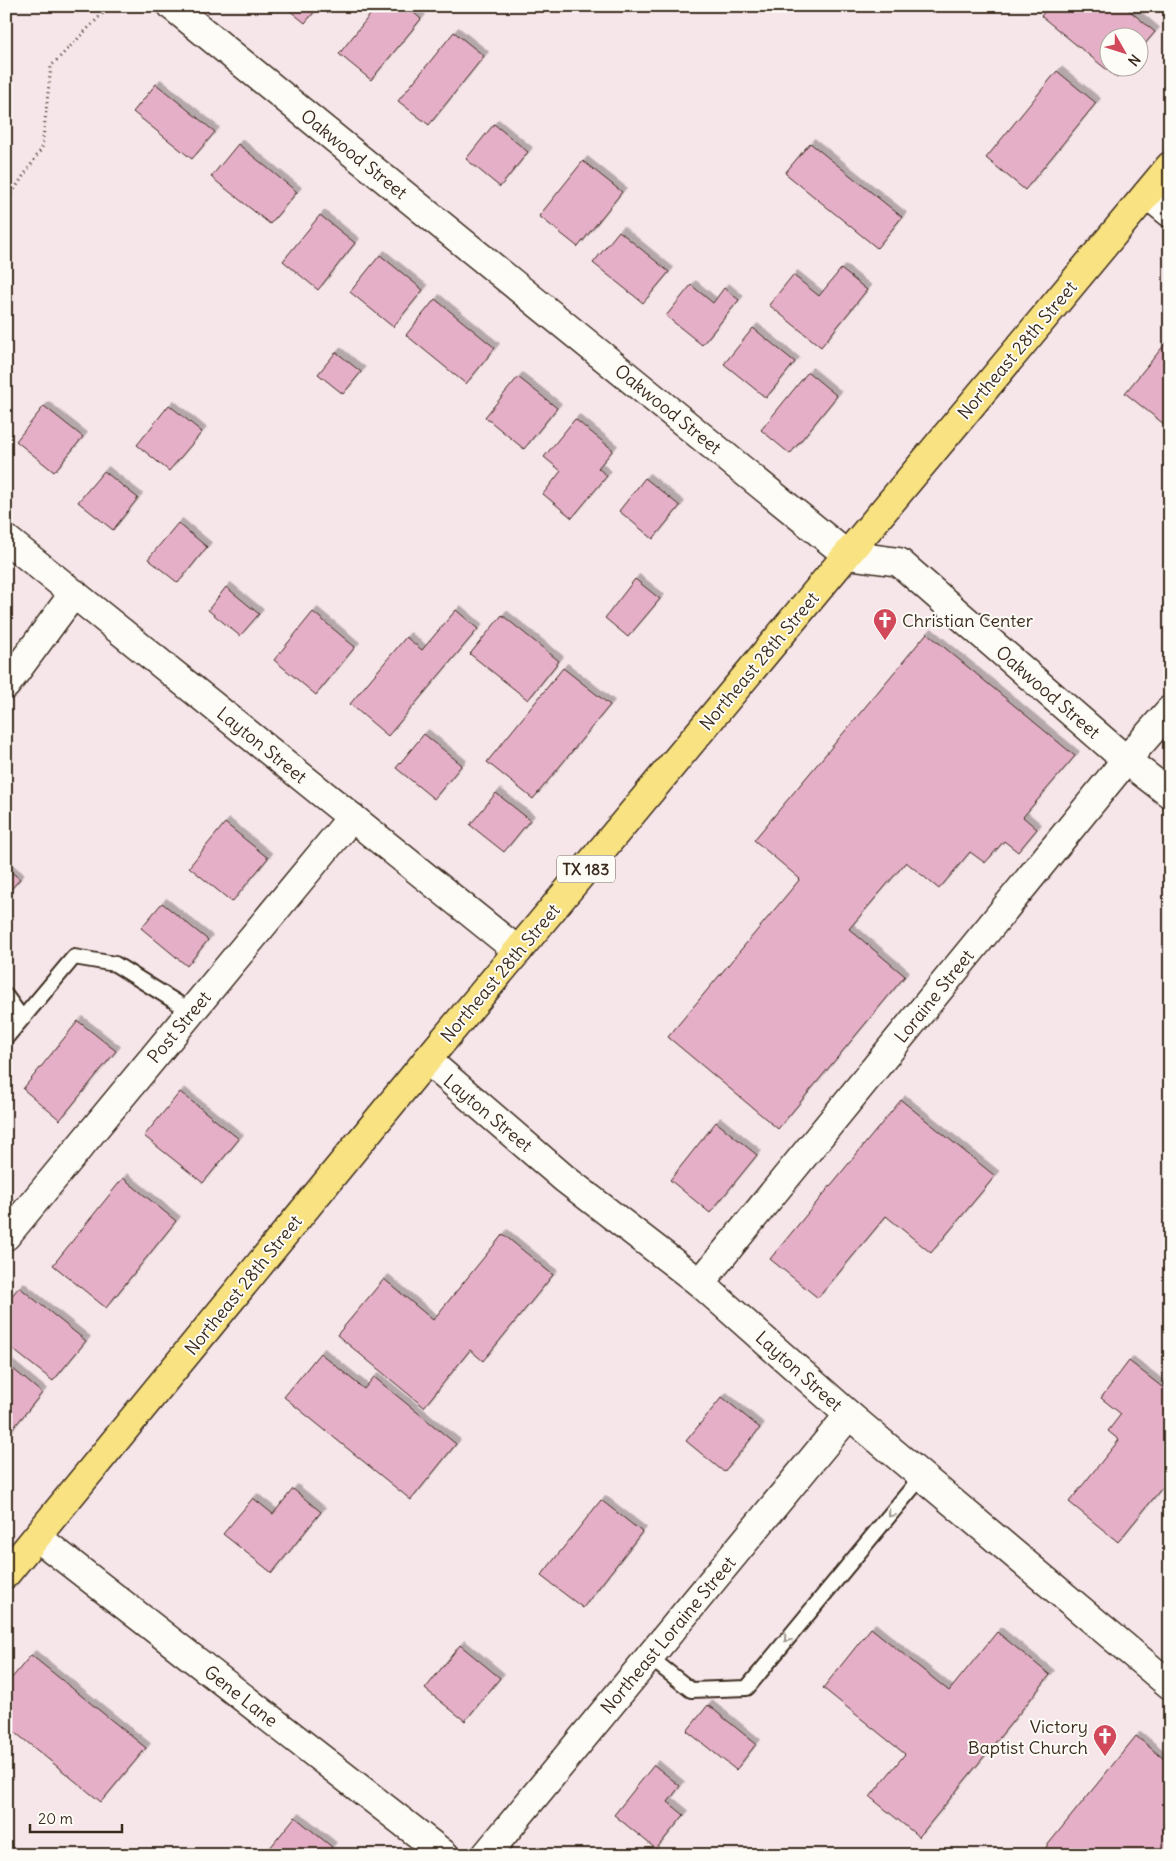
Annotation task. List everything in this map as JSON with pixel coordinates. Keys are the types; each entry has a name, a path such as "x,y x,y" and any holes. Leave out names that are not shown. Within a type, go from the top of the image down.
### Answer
{"main road":[{"name":"Northeast 28th Street","path":"6,1574 427,1060 1170,166"}],"street":[{"name":"Oakwood Street","path":"172,6 847,555 899,562 1126,760 1170,794"},
{"path":"1146,194 1170,213"},
{"name":"Layton Street","path":"6,539 518,951"},
{"path":"6,685 74,593"},
{"name":"Loraine Street","path":"700,1283 1126,760 1170,710"},
{"name":"Post Street","path":"6,1236 352,817"},
{"name":"Layton Street","path":"427,1060 565,1179 700,1283 849,1415 1170,1684"},
{"name":"Northeast Loraine Street","path":"486,1855 849,1415"},
{"name":"Gene Lane","path":"37,1537 446,1855"}],"lane":[{"path":"6,1038 74,957 114,964 192,1012"},
{"path":"6,996 22,1018"},
{"path":"649,1657 691,1690 747,1688 922,1476"}],"path":[{"path":"6,202 42,148 51,66 110,6"},
{"path":"6,231 6,263"}],"building":[{"path":"284,6 319,6 305,23"},
{"path":"377,6 406,6 421,19 371,80 339,54"},
{"path":"1049,6 1124,6 1155,32 1148,40 1148,28 1098,28 1098,62 1041,16"},
{"path":"454,32 484,56 429,125 398,101"},
{"path":"1057,71 1096,103 1025,190 986,158"},
{"path":"156,84 215,132 192,159 133,112"},
{"path":"494,124 528,152 500,187 466,159"},
{"path":"810,143 902,217 877,248 785,173"},
{"path":"238,144 297,192 270,224 211,177"},
{"path":"583,161 622,192 578,247 539,216"},
{"path":"320,215 355,243 318,290 283,261"},
{"path":"619,231 669,272 643,303 593,263"},
{"path":"380,255 423,290 393,327 350,292"},
{"path":"841,269 867,290 821,347 769,305 793,275 819,296"},
{"path":"691,285 713,303 724,288 739,300 702,345 666,316"},
{"path":"435,299 495,348 466,384 406,335"},
{"path":"753,328 795,362 766,398 724,364"},
{"path":"1170,338 1170,429 1125,393"},
{"path":"336,352 361,372 343,394 318,374"},
{"path":"808,372 837,396 790,454 761,430"},
{"path":"518,377 557,408 524,449 485,417"},
{"path":"169,405 202,432 169,471 137,445"},
{"path":"44,406 83,437 54,472 16,441"},
{"path":"575,419 613,450 598,468 607,476 572,518 543,494 561,471 544,457"},
{"path":"104,471 138,498 113,530 78,502"},
{"path":"645,478 680,506 653,539 619,511"},
{"path":"178,523 207,547 178,583 148,559"},
{"path":"635,579 660,599 628,637 605,618"},
{"path":"226,587 259,614 240,636 208,610"},
{"path":"456,610 478,629 388,736 350,704 406,637 422,650"},
{"path":"313,612 355,647 316,695 274,660"},
{"path":"502,615 559,661 528,700 470,654"},
{"path":"927,633 1075,756 1023,817 1037,829 1018,852 1004,841 985,863 970,852 939,889 906,862 849,929 905,976 778,1129 668,1037 800,879 754,840"},
{"path":"563,668 610,705 533,799 487,762"},
{"path":"424,734 462,765 434,799 396,768"},
{"path":"496,793 530,820 504,852 470,825"},
{"path":"225,823 268,858 232,902 189,867"},
{"path":"6,868 20,879 6,895"},
{"path":"162,903 208,940 187,966 141,928"},
{"path":"78,1021 116,1051 60,1120 23,1089"},
{"path":"180,1092 239,1139 203,1183 144,1136"},
{"path":"901,1100 995,1176 931,1253 886,1216 818,1298 770,1259"},
{"path":"716,1122 757,1155 710,1213 670,1180"},
{"path":"123,1178 176,1221 106,1308 53,1265"},
{"path":"503,1234 553,1275 483,1361 470,1350 424,1407 337,1335 384,1279 433,1320"},
{"path":"19,1287 86,1341 53,1381 6,1344 6,1303"},
{"path":"320,1353 364,1389 374,1377 456,1444 411,1500 284,1397"},
{"path":"1129,1361 1162,1387 1170,1377 1170,1478 1118,1542 1069,1502 1119,1440 1108,1431 1121,1414 1101,1398"},
{"path":"6,1363 42,1393 6,1437"},
{"path":"722,1397 760,1428 724,1472 686,1441"},
{"path":"293,1489 321,1512 272,1573 223,1534 253,1498 273,1514"},
{"path":"601,1500 642,1532 583,1608 541,1576"},
{"path":"871,1628 949,1691 997,1632 1050,1675 919,1837 870,1797 905,1754 823,1688"},
{"path":"460,1645 500,1678 465,1721 425,1689"},
{"path":"31,1655 146,1748 101,1802 6,1725 6,1685"},
{"path":"708,1705 756,1744 736,1770 687,1731"},
{"path":"1136,1736 1170,1764 1170,1855 1055,1855 1046,1847"},
{"path":"654,1765 680,1786 668,1802 684,1815 656,1849 614,1815"},
{"path":"295,1817 332,1847 325,1855 265,1854"}],"place":[{"name":"Christian Center","path":"885,641"},
{"name":"Victory Baptist Church","path":"1105,1757"}]}
